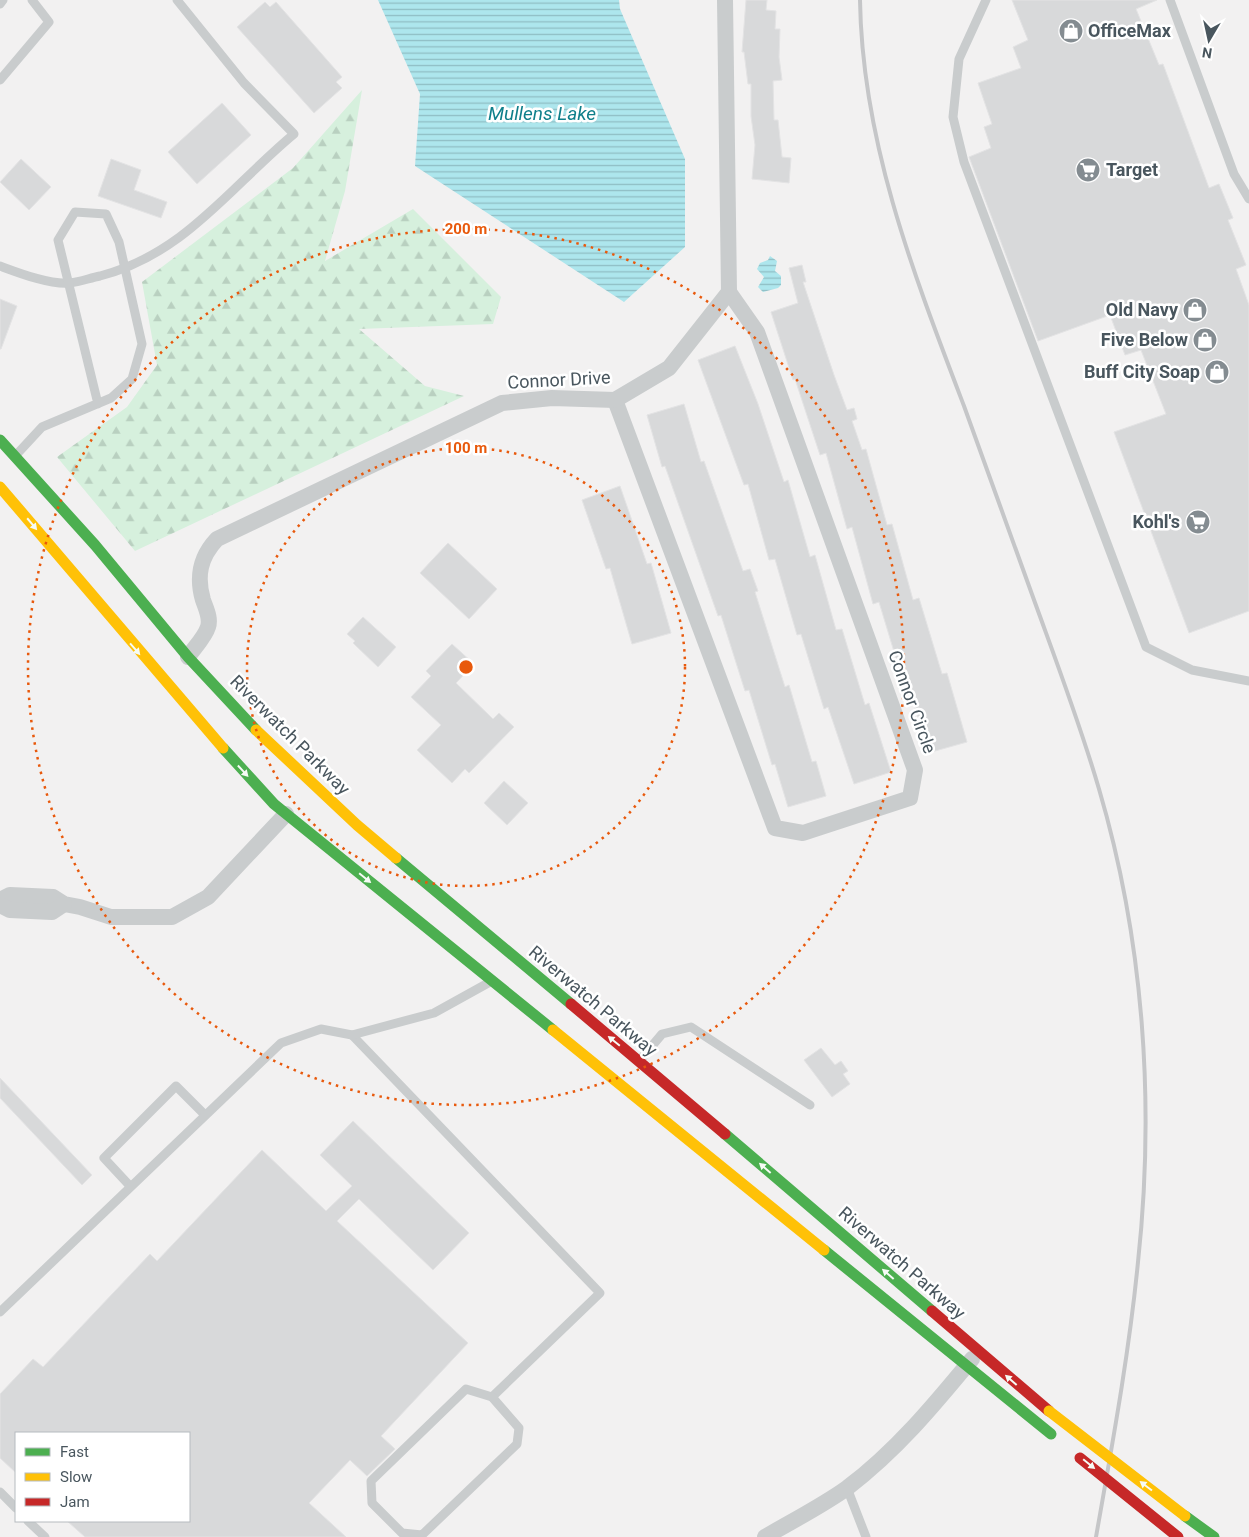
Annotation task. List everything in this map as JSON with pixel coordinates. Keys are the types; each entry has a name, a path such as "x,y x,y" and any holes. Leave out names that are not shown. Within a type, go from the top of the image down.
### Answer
{"main road":[{"name":"Riverwatch Parkway","path":"0,440 95,544 188,657 255,729 357,825 639,1061 1048,1412 1214,1537"},
{"name":"Riverwatch Parkway","path":"0,487 190,712 274,804 1054,1437"},
{"path":"1073,1452 1178,1537"}],"street":[{"path":"725,0 729,292"},
{"name":"Connor Circle","path":"615,400 776,828 803,833 910,798 915,770 757,332 729,292"},
{"name":"Connor Drive","path":"188,657 208,628 208,614 199,582 200,565 206,550 217,539 502,403 552,398 615,400 669,368 729,292"},
{"path":"0,900 10,895 53,897 64,904 111,917 172,918 208,897 286,814"},
{"path":"0,905 10,910 52,912 64,904"},
{"path":"766,1537 847,1488 890,1451 927,1414 978,1351"}],"lane":[{"path":"0,4 3,0"},
{"path":"0,80 49,22 32,0"},
{"path":"0,266 27,276 69,283 125,269 171,245 236,190 294,134 244,83 177,0"},
{"path":"986,0 959,59 953,118 964,162 1146,647 1192,670 1249,681"},
{"path":"1170,0 1234,174 1249,199"},
{"path":"14,456 42,427 98,404 111,398 132,379 142,344 119,242 106,214 75,212 58,240 98,404"},
{"path":"0,1312 281,1043 321,1029 352,1036 434,1013 492,981"},
{"path":"639,1061 662,1034 691,1027 810,1105"},
{"path":"352,1036 600,1293 492,1397"},
{"path":"130,1186 104,1158 176,1086 205,1115"},
{"path":"466,1389 492,1397 519,1428 518,1444 422,1535 402,1535 372,1503 371,1481 466,1389"},
{"path":"847,1488 866,1537"},
{"path":"0,1492 15,1507"},
{"path":"29,1522 44,1537"}],"green space":[{"path":"362,90 345,191 325,261 413,209 501,297 493,324 359,329 425,386 464,396 135,551 57,457 127,407 157,365 142,282 293,168"}],"water":[{"name":"Mullens Lake","path":"378,0 619,0 620,9 685,159 685,247 624,302 415,166 420,94"},
{"path":"770,256 777,261 775,271 781,276 781,285 778,288 763,292 758,287 764,277 757,269 760,263 768,260"}],"building":[{"path":"746,0 767,0 766,10 776,11 775,29 780,29 779,57 782,80 773,81 774,120 778,120 782,157 791,158 789,183 752,179 755,145 751,116 751,84 748,84 744,52 742,52"},
{"path":"1012,0 1157,0 1136,9 1159,65 1163,64 1209,188 1219,184 1233,218 1228,220 1246,265 1236,269 1249,305 1249,611 1189,633 1114,432 1166,414 1141,350 1125,355 1110,315 1038,341 969,157 991,148 984,127 992,124 978,83 1021,68 1013,47 1028,40"},
{"path":"265,2 270,7 276,2 342,77 336,82 342,88 314,113 237,27"},
{"path":"222,103 251,135 197,184 168,152"},
{"path":"21,159 51,187 29,210 0,182"},
{"path":"111,159 141,170 134,190 167,202 161,218 98,196"},
{"path":"802,265 806,282 803,282 834,375 847,410 854,408 857,419 852,421 862,450 866,449 887,525 892,524 913,600 919,598 942,674 947,673 967,742 928,753 906,677 902,678 879,602 873,604 852,527 847,529 826,453 820,455 795,379 793,380 771,312 798,303 789,268"},
{"path":"0,299 17,306 1,349 0,349"},
{"path":"735,346 758,404 784,482 788,480 810,557 815,555 836,630 842,629 865,705 869,703 891,772 854,784 828,707 824,709 801,634 797,635 775,559 769,560 748,484 744,485 698,360"},
{"path":"684,404 701,462 704,461 743,571 750,569 758,591 755,592 785,687 789,685 812,762 816,761 826,796 788,807 775,764 772,765 749,690 745,691 721,615 718,616 665,466 662,467 647,415"},
{"path":"620,486 647,564 651,563 671,633 632,644 610,568 606,569 582,500"},
{"path":"448,543 497,589 469,619 420,573"},
{"path":"363,617 396,647 378,667 353,643 355,641 347,634"},
{"path":"452,644 474,664 456,683 493,719 499,713 514,727 469,773 465,769 452,783 417,750 441,725 411,697 431,676 426,671"},
{"path":"504,781 528,803 507,825 484,803"},
{"path":"821,1048 835,1065 841,1061 848,1071 843,1074 850,1084 832,1097 804,1060"},
{"path":"0,1078 92,1175 82,1185 0,1098"},
{"path":"353,1121 469,1233 433,1270 359,1199 337,1221 468,1343 381,1436 395,1449 367,1476 350,1460 309,1503 346,1537 85,1537 68,1522 190,1522 190,1432 15,1432 15,1472 0,1458 0,1394 33,1359 43,1367 150,1254 157,1261 262,1150 326,1211 352,1186 320,1155"}],"railway":[{"path":"860,0 863,53 870,105 894,207 927,307 1056,661 1091,763 1114,847 1136,964 1145,1083 1143,1203 1130,1331 1096,1537"}],"traffic: fast":[{"path":"0,440 95,545 188,657 256,730"},
{"path":"223,748 274,804 553,1030"},
{"path":"396,858 571,1004"},
{"path":"725,1134 932,1311"},
{"path":"824,1250 1051,1434"},
{"path":"1185,1516 1214,1537"}],"traffic: slow":[{"path":"0,487 223,748"},
{"path":"256,730 357,825 396,858"},
{"path":"553,1030 824,1250"},
{"path":"1049,1411 1185,1516"}],"traffic: jam":[{"path":"571,1004 725,1134"},
{"path":"932,1311 1049,1411"},
{"path":"1080,1458 1178,1537"}],"place":[{"name":"OfficeMax","path":"1071,31"},
{"name":"Target","path":"1088,170"},
{"name":"Old Navy","path":"1195,310"},
{"name":"Five Below","path":"1205,340"},
{"name":"Buff City Soap","path":"1217,372"},
{"name":"Kohl's","path":"1198,522"}]}
